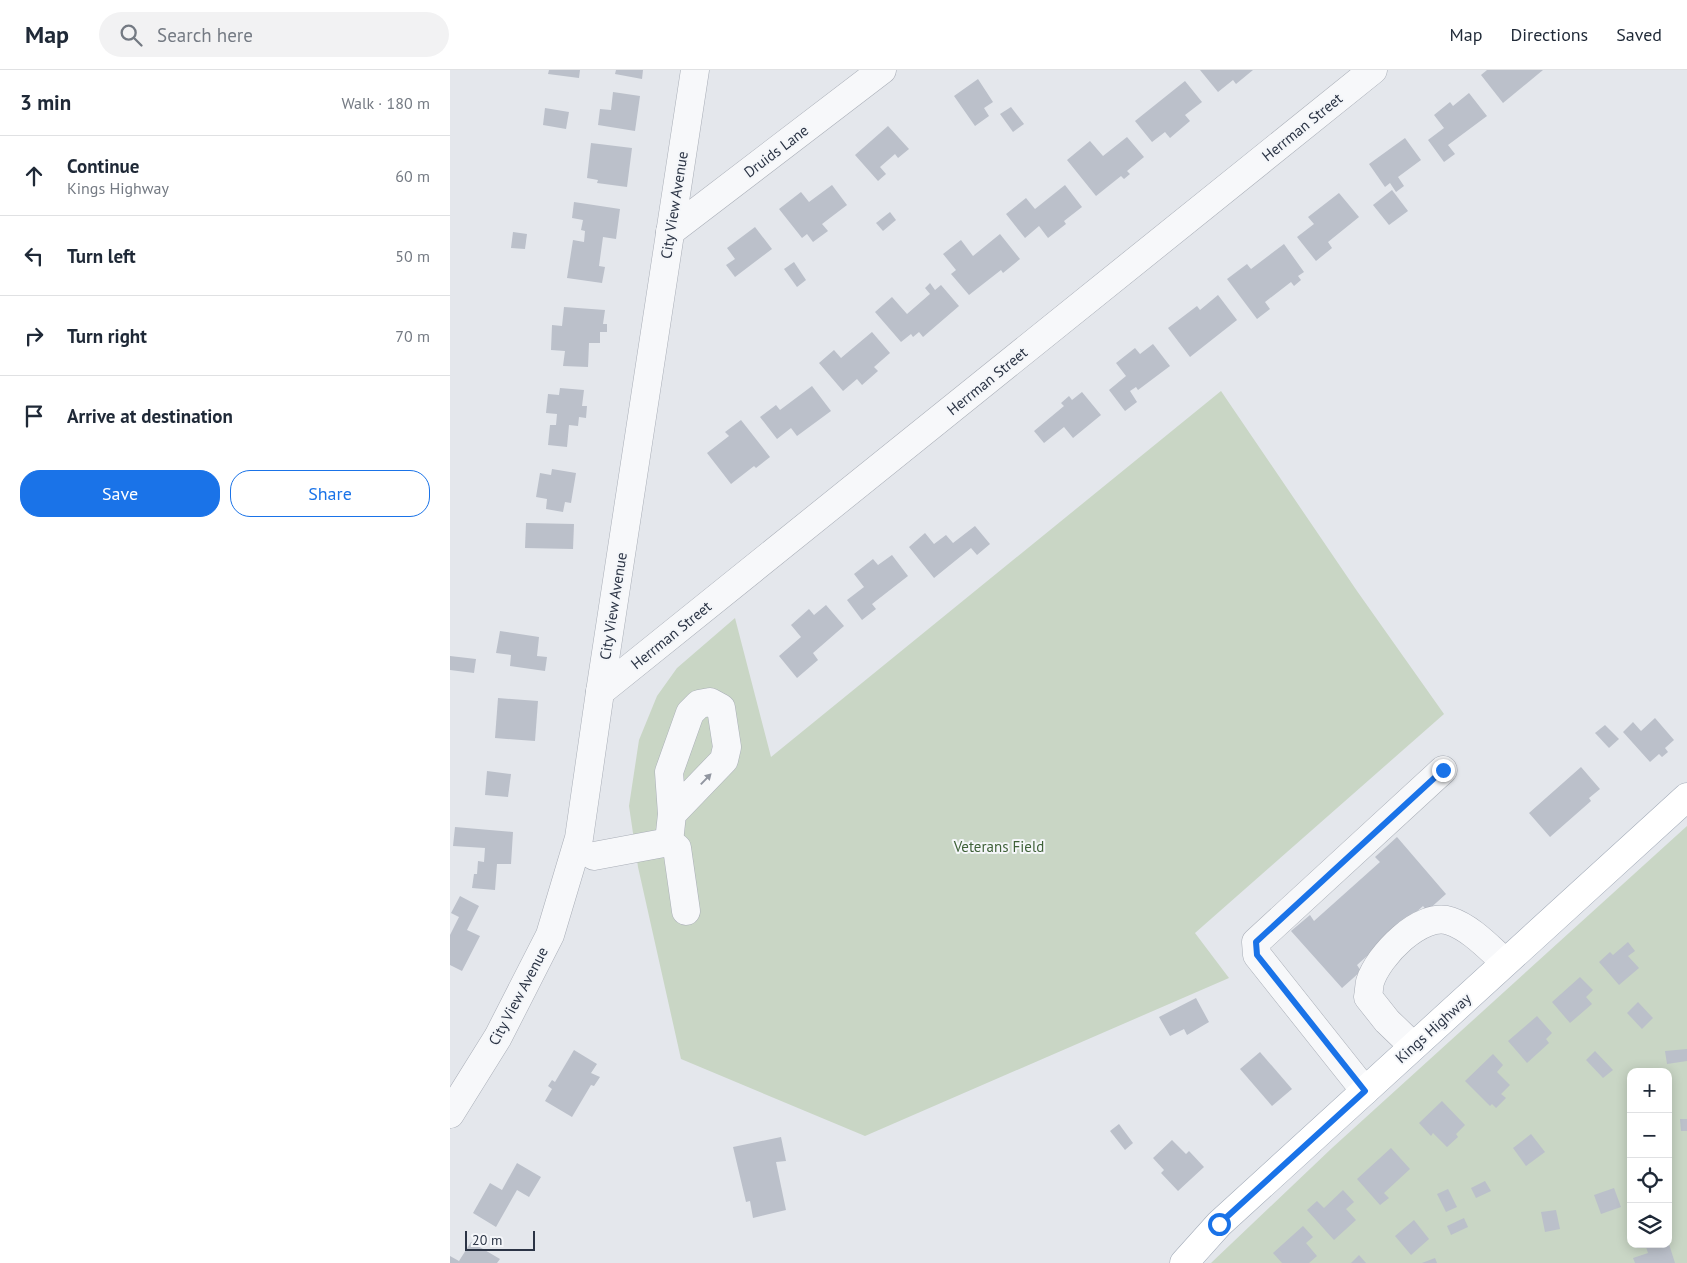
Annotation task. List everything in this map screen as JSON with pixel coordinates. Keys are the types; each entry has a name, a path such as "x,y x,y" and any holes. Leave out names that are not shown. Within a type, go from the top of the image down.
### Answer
{"main road":[{"name":"Kings Highway","path":"1184,1263 1219,1224 1687,797"}],"street":[{"name":"City View Avenue","path":"450,1114 498,1037 550,935 579,838 695,70"},
{"name":"Druids Lane","path":"670,232 882,70"},
{"name":"Herrman Street","path":"600,692 1374,70"},
{"path":"1365,1091 1257,955 1256,942 1443,770"},
{"path":"669,842 672,814"},
{"path":"594,856 669,842 678,848 686,911"},
{"path":"1413,1046 1387,1021 1368,997 1370,981 1379,963 1396,944 1416,926 1432,920 1448,920 1462,926 1505,962"}],"green space":[{"name":"Veterans Field","path":"1221,391 1357,591 1444,714 1195,933 1229,978 865,1136 681,1059 638,867 629,806 639,740 657,696 677,668 735,618 771,757"},
{"path":"1687,826 1687,1263 1211,1263 1332,1148"}],"building":[{"path":"549,70 580,70 579,78 548,74"},
{"path":"616,70 643,70 642,79 615,74"},
{"path":"1200,70 1253,70 1236,84 1233,80 1218,92"},
{"path":"1487,70 1543,70 1503,103 1481,75"},
{"path":"978,79 993,102 984,108 989,116 975,126 954,96"},
{"path":"1185,81 1202,102 1185,115 1190,121 1170,138 1165,132 1152,142 1135,121"},
{"path":"613,92 640,96 635,131 598,125 600,109 611,110"},
{"path":"1469,93 1487,116 1448,145 1455,154 1444,162 1428,140 1444,128 1434,115 1450,102 1453,106"},
{"path":"1011,107 1024,124 1013,132 1000,114"},
{"path":"545,108 569,112 566,129 543,125"},
{"path":"888,126 909,149 898,158 895,154 880,167 886,174 878,181 855,155"},
{"path":"1127,137 1144,157 1127,171 1130,174 1124,179 1121,176 1096,196 1067,160 1090,141 1103,156"},
{"path":"1405,138 1421,160 1398,177 1404,186 1396,192 1390,183 1385,187 1369,164"},
{"path":"591,143 632,148 627,187 597,183 598,180 587,178"},
{"path":"832,185 847,205 822,224 828,231 813,242 807,234 802,238 779,209 801,192 809,202"},
{"path":"1065,185 1082,207 1064,221 1066,224 1048,238 1039,226 1025,238 1006,214 1026,198 1035,209"},
{"path":"1392,190 1408,211 1389,225 1373,205"},
{"path":"1339,193 1359,217 1328,242 1332,248 1316,261 1297,237 1314,224 1308,217"},
{"path":"574,202 620,209 616,239 603,237 599,266 605,267 602,283 567,278 573,240 584,242 585,231 581,230 583,220 572,218"},
{"path":"890,212 896,220 883,231 876,223"},
{"path":"755,227 772,249 735,277 726,265 735,259 727,248"},
{"path":"513,232 527,234 525,249 511,248"},
{"path":"1000,234 1020,259 1003,273 1001,270 969,295 951,274 956,270 943,254 961,240 973,256"},
{"path":"1284,244 1304,272 1298,276 1301,280 1294,286 1291,282 1265,302 1270,309 1257,319 1227,279 1247,264 1251,269"},
{"path":"794,262 806,280 797,287 784,269"},
{"path":"930,283 935,290 941,285 959,306 923,337 919,332 913,337 911,334 901,342 875,312 892,297 907,314 930,294 925,288"},
{"path":"1218,295 1237,320 1190,357 1168,328 1197,306 1200,310"},
{"path":"564,307 605,310 603,324 607,324 607,332 600,332 600,343 589,343 588,367 563,366 565,351 551,350 552,325 562,326"},
{"path":"872,332 890,353 874,367 878,371 862,385 857,379 843,391 819,363 834,350 841,358"},
{"path":"1153,344 1170,366 1138,390 1136,387 1130,391 1137,402 1125,411 1109,390 1126,376 1116,363 1135,348 1140,354"},
{"path":"812,386 831,411 797,436 791,428 777,439 760,417 776,405 780,410"},
{"path":"560,388 584,390 582,406 587,406 586,418 579,417 578,426 569,425 567,447 548,445 550,425 556,425 557,414 546,413 548,394 559,395"},
{"path":"1082,392 1101,415 1073,438 1064,427 1044,443 1034,431 1064,406 1061,403 1069,396 1072,400"},
{"path":"741,420 770,457 756,468 754,466 731,484 707,453 729,436 725,432"},
{"path":"552,469 576,473 571,503 565,502 563,512 546,509 547,499 536,497 540,473 551,475"},
{"path":"526,523 574,524 573,549 525,548"},
{"path":"975,526 990,544 977,555 971,548 934,578 909,547 925,533 934,544 946,535 953,543"},
{"path":"892,555 908,576 872,604 876,609 862,620 847,600 864,587 854,574 873,559 878,565"},
{"path":"826,605 844,626 813,653 818,660 797,678 779,656 801,637 791,625 809,609 814,615"},
{"path":"500,631 539,637 537,656 547,657 545,671 510,666 511,655 496,653"},
{"path":"450,656 476,659 474,673 450,670"},
{"path":"498,698 538,701 535,741 495,738"},
{"path":"1655,718 1674,740 1665,748 1668,752 1662,757 1659,754 1650,762 1623,732 1633,722 1641,731"},
{"path":"1605,725 1619,739 1609,748 1595,733"},
{"path":"1581,767 1600,789 1589,798 1591,801 1550,837 1529,813"},
{"path":"487,771 511,774 508,797 485,795"},
{"path":"455,827 513,832 511,864 497,864 495,890 472,888 474,874 477,874 478,861 484,862 485,848 453,846"},
{"path":"1397,837 1446,894 1427,911 1423,906 1357,965 1361,971 1342,988 1291,931 1310,915 1314,921 1380,862 1375,857"},
{"path":"460,896 479,906 467,930 480,936 462,971 450,965 450,935 459,917 451,913"},
{"path":"1628,942 1635,951 1628,956 1639,968 1619,985 1599,962 1610,952 1613,955"},
{"path":"1580,977 1593,990 1586,997 1592,1004 1570,1023 1552,1002"},
{"path":"1196,998 1209,1022 1187,1035 1184,1029 1170,1036 1159,1017"},
{"path":"1638,1002 1653,1018 1642,1029 1627,1013"},
{"path":"1537,1016 1552,1033 1546,1039 1549,1043 1527,1063 1508,1041"},
{"path":"1687,1049 1687,1061 1667,1064 1665,1051"},
{"path":"574,1050 597,1064 591,1073 600,1077 594,1086 591,1085 572,1117 545,1101 552,1089 548,1086 552,1080 555,1082"},
{"path":"1595,1051 1613,1070 1603,1078 1586,1060"},
{"path":"1260,1052 1292,1089 1272,1106 1240,1069"},
{"path":"1493,1054 1503,1065 1497,1072 1510,1085 1501,1094 1506,1098 1496,1108 1492,1104 1490,1106 1465,1081"},
{"path":"1442,1101 1465,1125 1456,1134 1458,1137 1447,1147 1433,1133 1431,1136 1419,1123"},
{"path":"1680,1119 1687,1119 1687,1131 1681,1131"},
{"path":"1119,1124 1133,1143 1125,1150 1110,1131"},
{"path":"1531,1134 1545,1152 1526,1166 1513,1148"},
{"path":"781,1137 786,1161 776,1162 786,1210 753,1218 750,1201 746,1202 733,1147"},
{"path":"1172,1140 1186,1154 1189,1151 1204,1167 1178,1191 1161,1173 1164,1170 1153,1158"},
{"path":"1391,1148 1410,1169 1384,1193 1389,1198 1380,1205 1357,1179"},
{"path":"517,1163 541,1177 529,1197 517,1190 496,1227 473,1213 490,1183 502,1190"},
{"path":"1485,1181 1491,1191 1476,1198 1471,1188"},
{"path":"1614,1188 1621,1207 1601,1214 1594,1195"},
{"path":"1448,1189 1457,1207 1446,1212 1437,1194"},
{"path":"1343,1190 1354,1202 1346,1209 1356,1220 1334,1240 1307,1210 1317,1201 1324,1208"},
{"path":"1556,1210 1560,1229 1545,1232 1541,1212"},
{"path":"1464,1218 1468,1227 1451,1235 1447,1226"},
{"path":"1414,1220 1429,1239 1411,1255 1395,1236"},
{"path":"1303,1226 1313,1237 1306,1243 1317,1256 1309,1263 1282,1263 1273,1253"},
{"path":"471,1242 500,1259 497,1263 450,1263 450,1256 459,1261"},
{"path":"1646,1248 1670,1248 1675,1263 1635,1263 1633,1258 1648,1253"},
{"path":"1359,1255 1366,1263 1351,1263"},
{"path":"1435,1258 1437,1263 1422,1263"}],"route":[{"path":"1219,1224 1365,1091 1257,955 1256,942 1443,770"}]}
